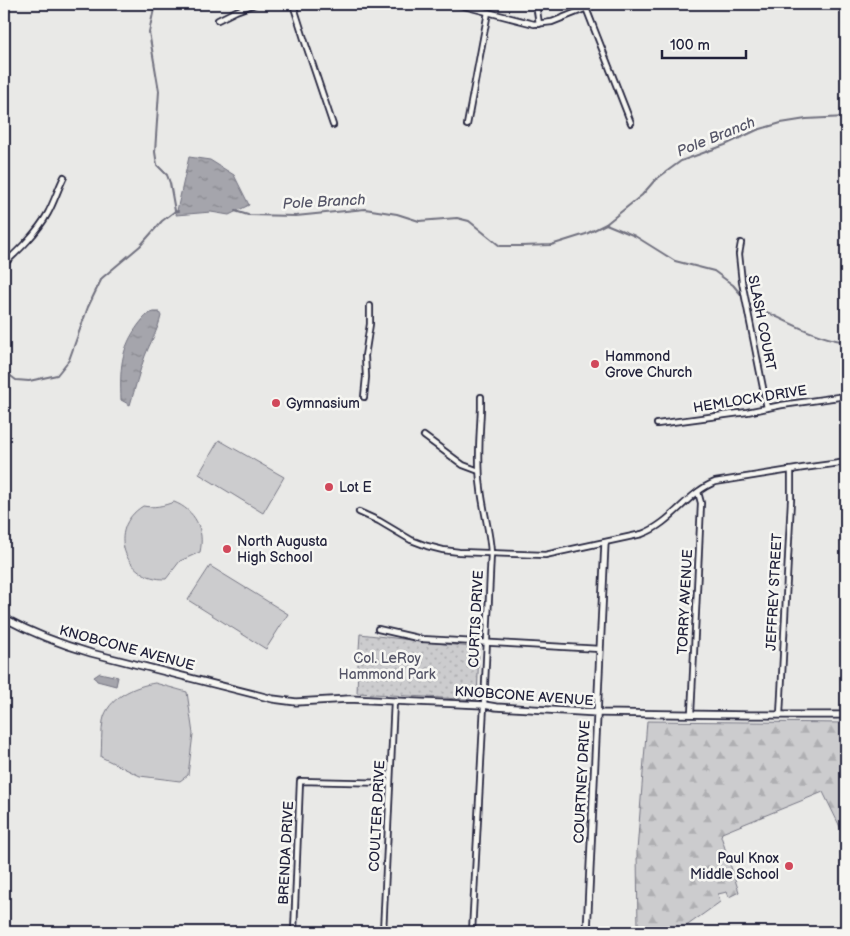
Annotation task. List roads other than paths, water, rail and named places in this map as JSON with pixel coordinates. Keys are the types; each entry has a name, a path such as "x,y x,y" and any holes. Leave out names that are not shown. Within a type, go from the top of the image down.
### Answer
{"street":[{"path":"218,20 255,4"},
{"path":"293,4 333,124"},
{"path":"456,4 534,24 552,22 597,4"},
{"path":"536,4 539,24"},
{"path":"586,8 631,124"},
{"path":"467,125 488,12"},
{"path":"4,264 28,240 44,220 64,177"},
{"name":"SLASH COURT","path":"741,243 739,254 742,282 767,408"},
{"path":"364,397 370,306"},
{"name":"HEMLOCK DRIVE","path":"657,424 846,396"},
{"name":"CURTIS DRIVE","path":"472,932 491,553 480,489 480,398"},
{"path":"424,436 463,465 479,471"},
{"path":"359,512 379,521 411,540 443,550 546,555 651,531 668,519 704,487 715,482 846,463"},
{"name":"JEFFREY STREET","path":"780,715 791,470"},
{"name":"TORRY AVENUE","path":"691,714 700,540 701,503 698,492"},
{"name":"COURTNEY DRIVE","path":"587,932 605,543"},
{"name":"KNOBCONE AVENUE","path":"4,618 30,632 77,649 273,699 296,702 349,699 484,705 598,713 846,715"},
{"path":"378,629 422,639 600,649"},
{"name":"COULTER DRIVE","path":"383,932 394,701"},
{"name":"BRENDA DRIVE","path":"294,932 300,781 390,784"}],"water":[{"path":"189,157 210,160 234,175 249,205 229,215 211,212 176,215"},
{"path":"159,312 161,316 143,362 130,405 121,400 122,360 128,342 139,324 147,315"},
{"path":"100,673 118,677 116,686 97,681 94,677"}],"waterway":[{"path":"155,4 149,32 159,91 155,152 157,165 167,175 170,183 175,211"},
{"name":"Pole Branch","path":"235,211 248,215 296,216 365,209 397,214 419,221 457,218 469,221 500,246 551,245 586,234 606,224 642,195 655,180 681,161 725,145 757,130 781,123 806,119 846,117"},
{"name":"Pole Branch","path":"4,371 16,380 29,381 57,375 69,360 88,307 102,278 140,246 162,221 178,211"},
{"path":"606,224 635,236 675,261 714,271 733,285 744,298"},
{"path":"747,301 785,321 821,336 846,342"}],"place":[{"name":"Hammond Grove Church","path":"595,364"},
{"name":"Gymnasium","path":"276,403"},
{"name":"Lot E","path":"329,487"},
{"name":"North Augusta High School","path":"227,549"},
{"name":"Paul Knox Middle School","path":"789,866"}],"park label":[{"name":"Col. LeRoy Hammond Park","path":"387,666"}]}
